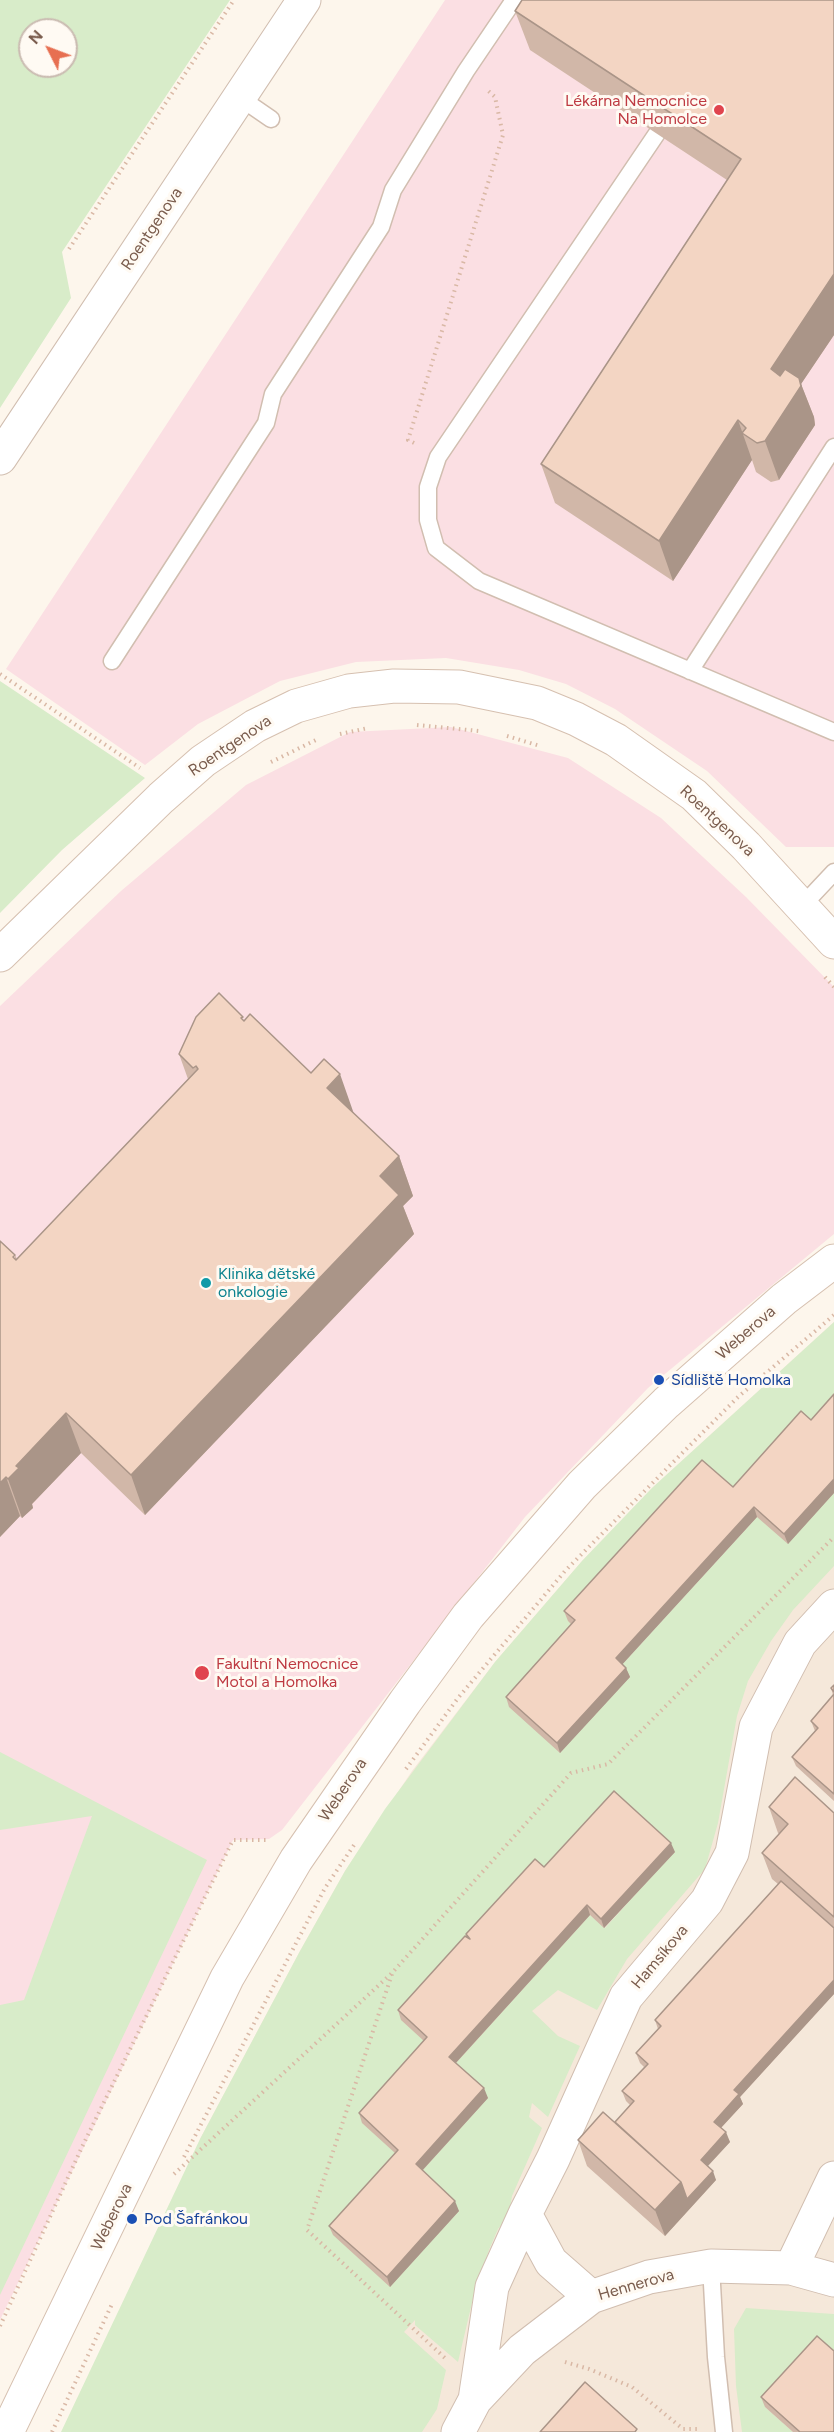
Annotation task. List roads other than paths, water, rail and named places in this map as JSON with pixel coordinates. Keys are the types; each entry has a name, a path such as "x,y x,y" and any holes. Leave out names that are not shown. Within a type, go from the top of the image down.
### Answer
{"street":[{"name":"Roentgenova","path":"0,458 304,0"},
{"name":"Roentgenova","path":"0,955 153,805 212,755 255,726 296,706 349,691 394,686 459,687 537,703 576,719 606,735 694,795 834,942"},
{"name":"Weberova","path":"7,2432 227,1978 296,1860 398,1712 468,1616 582,1485 675,1395 784,1299 834,1261"},
{"name":"Hamsíkova","path":"475,2400 492,2287 525,2214 553,2159 626,1998 707,1901 727,1863 732,1853 756,1727 800,1643 834,1606"},
{"path":"791,2268 834,2178"},
{"path":"525,2214 551,2262 591,2297"},
{"name":"Hennerova","path":"458,2432 475,2400 522,2350 591,2297 649,2277 711,2266 791,2268 834,2280"}],"lane":[{"path":"112,661 266,423 273,394 381,227 393,190 466,71 514,0"},
{"path":"239,98 271,119"},
{"path":"676,105 438,457 428,487 428,520 436,548 479,581 834,732"},
{"path":"690,671 834,447"},
{"path":"802,906 834,872"},
{"path":"711,2266 716,2357 724,2430"}],"place":[{"name":"Lékárna Nemocnice Na Homolce","path":"719,110"},
{"name":"Klinika dětské onkologie","path":"206,1283"},
{"name":"Sídliště Homolka","path":"659,1380"},
{"name":"Fakultní Nemocnice Motol a Homolka","path":"202,1673"},
{"name":"Pod Šafránkou","path":"132,2219"}]}
